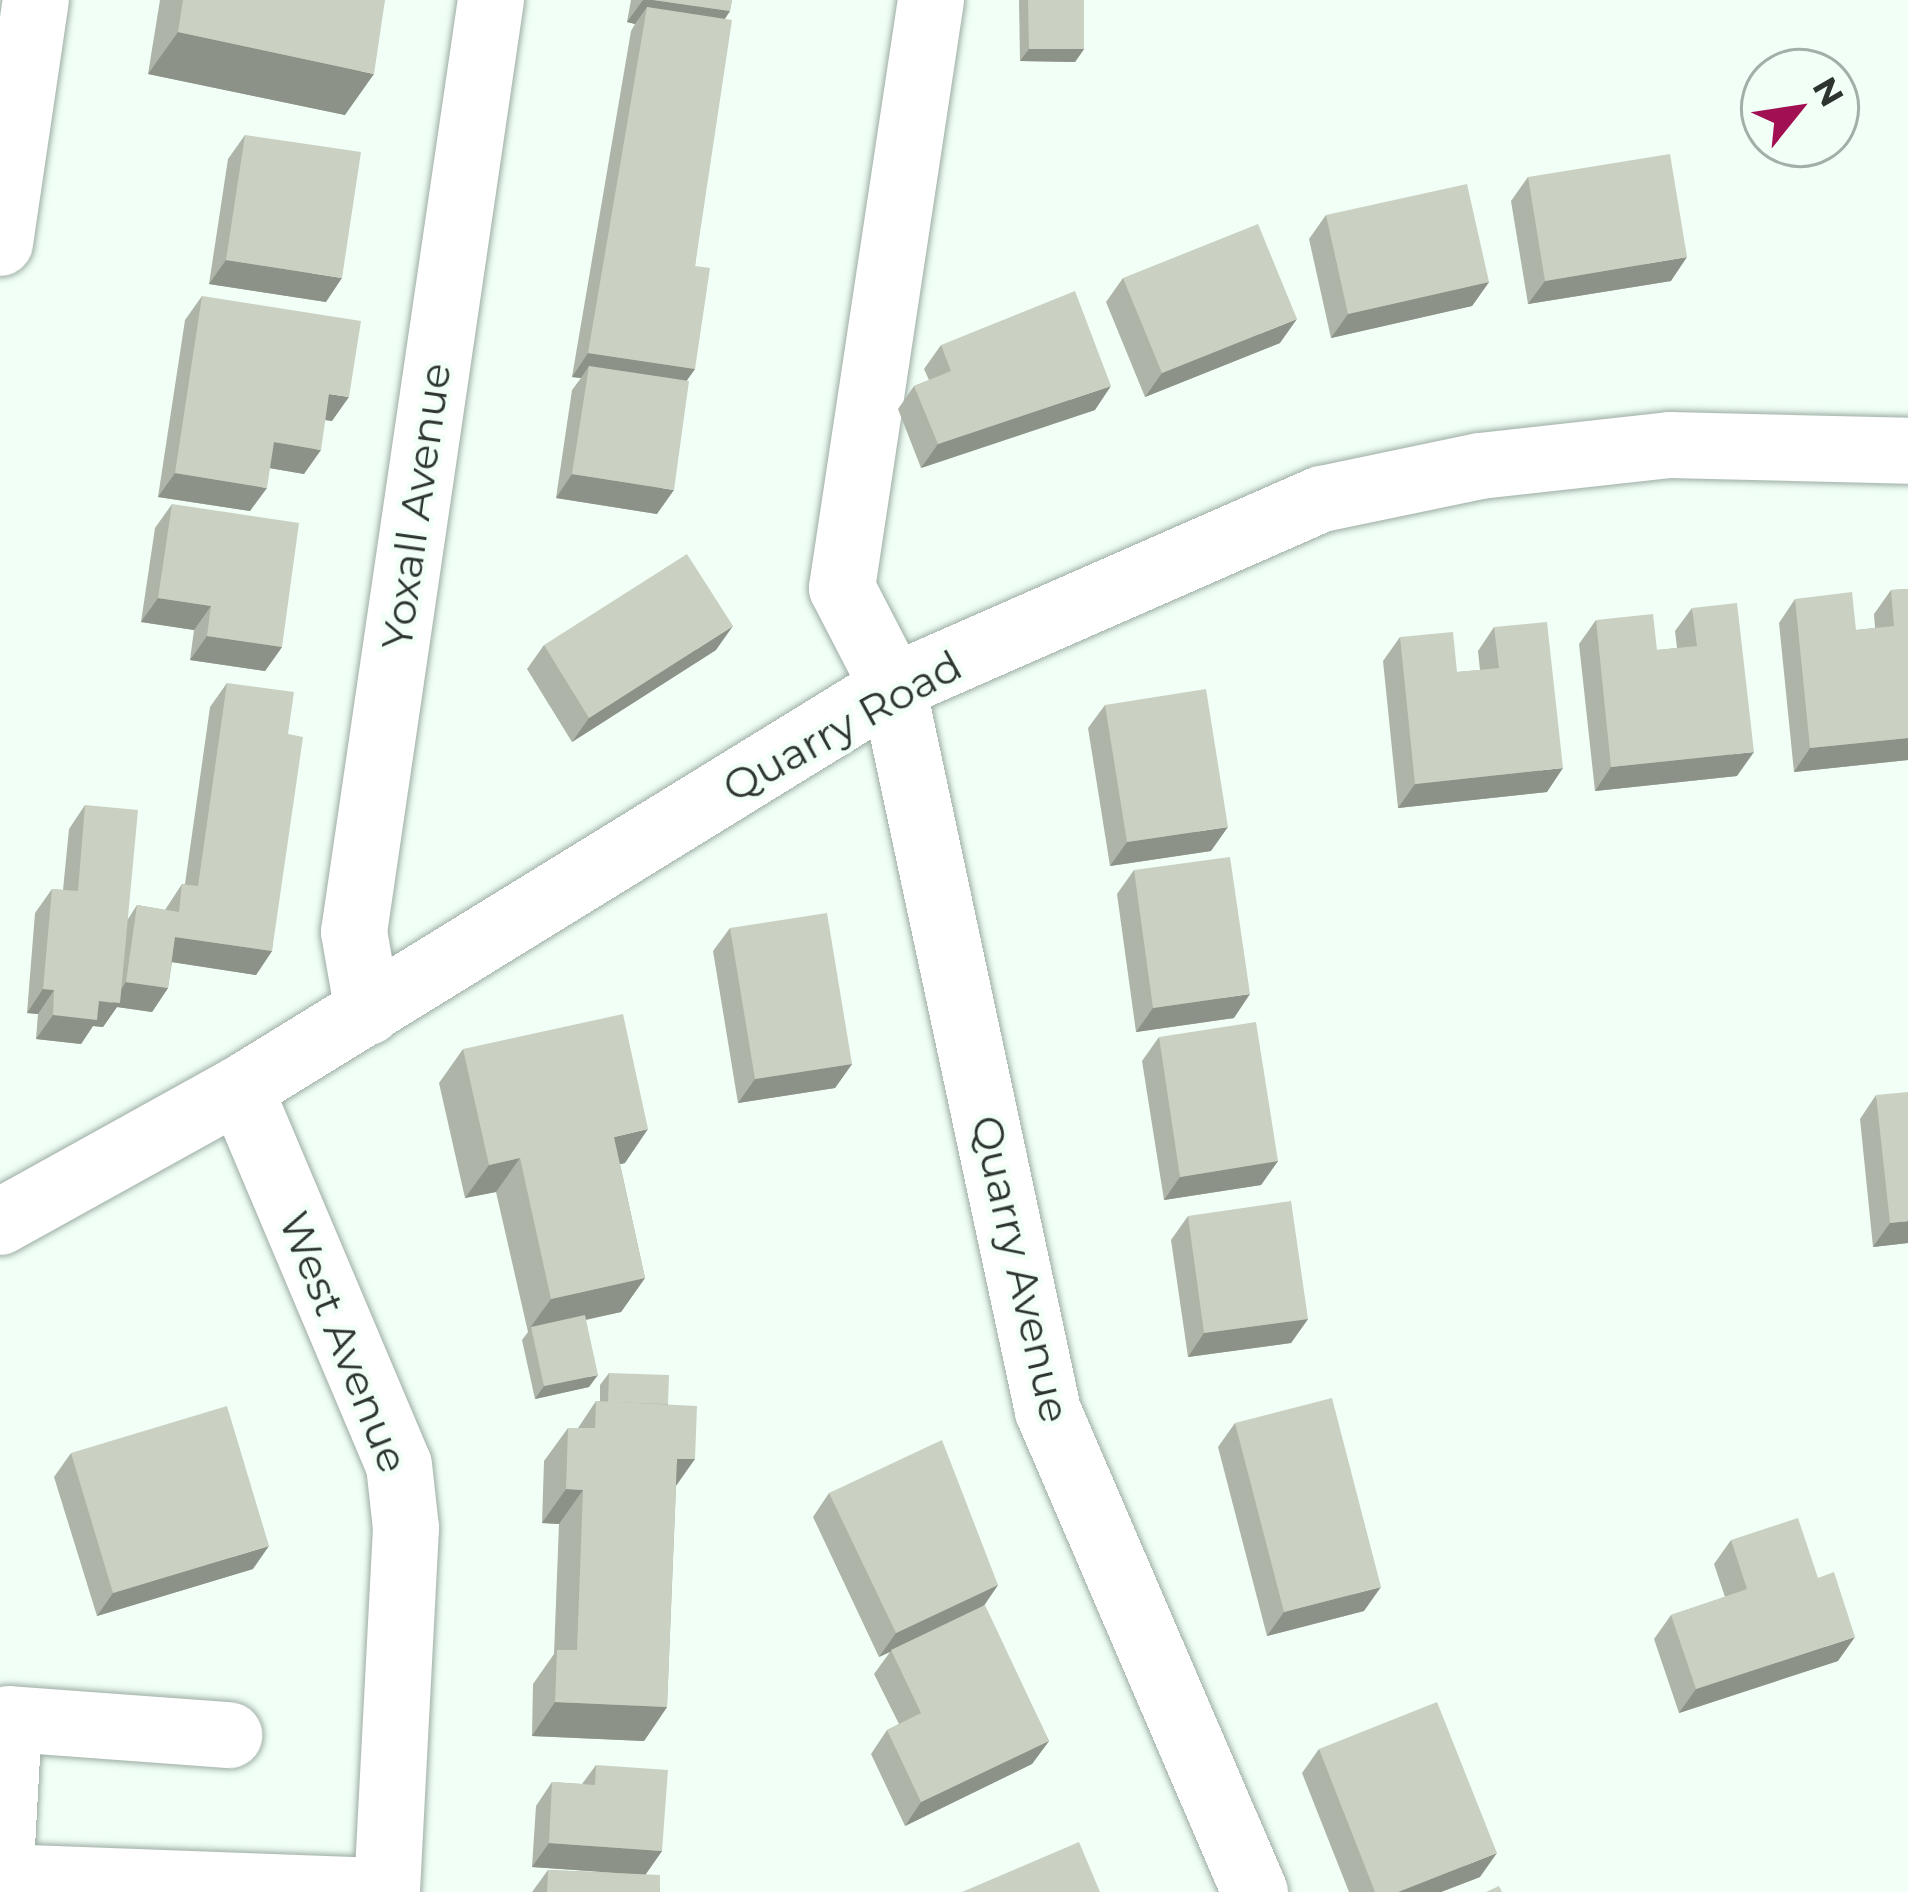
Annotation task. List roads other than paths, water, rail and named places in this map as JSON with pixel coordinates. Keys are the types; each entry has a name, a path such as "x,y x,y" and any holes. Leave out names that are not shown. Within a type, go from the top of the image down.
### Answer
{"street":[{"path":"0,243 36,0"},
{"name":"Yoxall Avenue","path":"368,1012 354,932 491,0"},
{"name":"Quarry Avenue","path":"931,0 842,588 893,687 1048,1412 1255,1892"},
{"name":"Quarry Road","path":"0,1222 240,1089 893,687 1322,500 1480,466 1670,445 1908,451"},
{"name":"West Avenue","path":"240,1089 399,1465 406,1528 387,1892"},
{"path":"229,1736 9,1719 0,1879 387,1892"}]}
